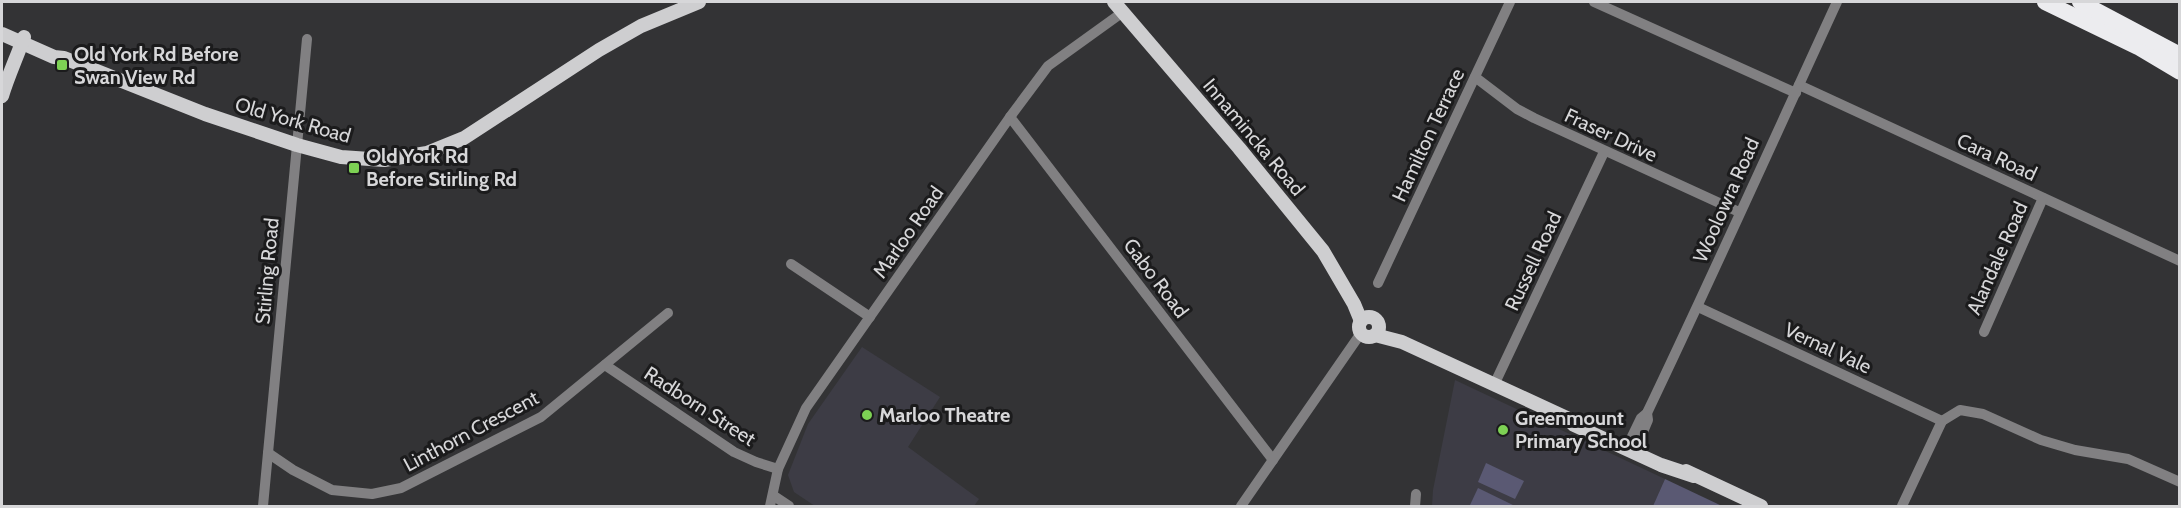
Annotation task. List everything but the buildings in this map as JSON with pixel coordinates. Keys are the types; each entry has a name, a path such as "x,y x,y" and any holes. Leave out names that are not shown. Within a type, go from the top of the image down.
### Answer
{"highway":[{"path":"2045,2 2138,47 2180,72"},
{"path":"2080,2 2180,56"}],"main road":[{"name":"Old York Road","path":"2,34 59,50 64,58 205,114 323,154 384,160 427,153 478,130 599,50 641,26 699,2"},
{"name":"Innamincka Road","path":"1118,7 1239,148 1323,251 1354,304 1360,305 1366,331 1395,335 1402,342 1567,418 1574,425 1632,448 1661,465 1694,476 1761,507"},
{"name":"Old York Road","path":"2,27 20,38"},
{"path":"2,96 20,38"}],"street":[{"name":"Hamilton Terrace","path":"1378,283 1510,2"},
{"name":"Cara Road","path":"1594,2 1797,89 2180,261"},
{"name":"Woolowra Road","path":"1632,448 1641,418 1647,413 1698,307 1739,212 1837,2"},
{"name":"Marloo Road","path":"772,501 778,469 806,408 1048,66 1118,7"},
{"name":"Stirling Road","path":"263,507 307,39"},
{"name":"Fraser Drive","path":"1475,77 1517,109 1604,152 1739,212"},
{"name":"Gabo Road","path":"1010,117 1273,460"},
{"name":"Russell Road","path":"1494,385 1604,152"},
{"name":"Alandale Road","path":"1984,332 2043,198"},
{"path":"791,264 870,317"},
{"name":"Vernal Vale","path":"1698,307 1942,421"},
{"name":"Linthorn Crescent","path":"268,453 293,470 332,489 372,494 401,489 541,417 668,313"},
{"path":"1241,507 1366,331"},
{"name":"Radborn Street","path":"605,365 734,452 778,469"},
{"path":"1902,507 1942,421 1960,410 1983,414 2041,440 2075,450 2128,459 2180,482"},
{"path":"1415,507 1416,494"},
{"path":"772,501 789,507"}],"shaded area":[{"path":"862,347 940,397 908,447 979,499 974,506 815,506 794,492 788,475 808,424"},
{"name":"Greenmount Primary School","path":"1455,380 1665,479 1653,506 1432,506 1433,490"},
{"path":"1486,463 1524,481 1515,499 1478,482"},
{"path":"1665,479 1722,506 1653,506"},
{"path":"1478,488 1515,506 1470,505"}],"place":[{"name":"Old York Rd Before Swan View Rd","path":"62,65"},
{"name":"Old York Rd Before Stirling Rd","path":"354,168"},
{"name":"Marloo Theatre","path":"867,415"},
{"name":"Greenmount Primary School","path":"1503,430"}]}
